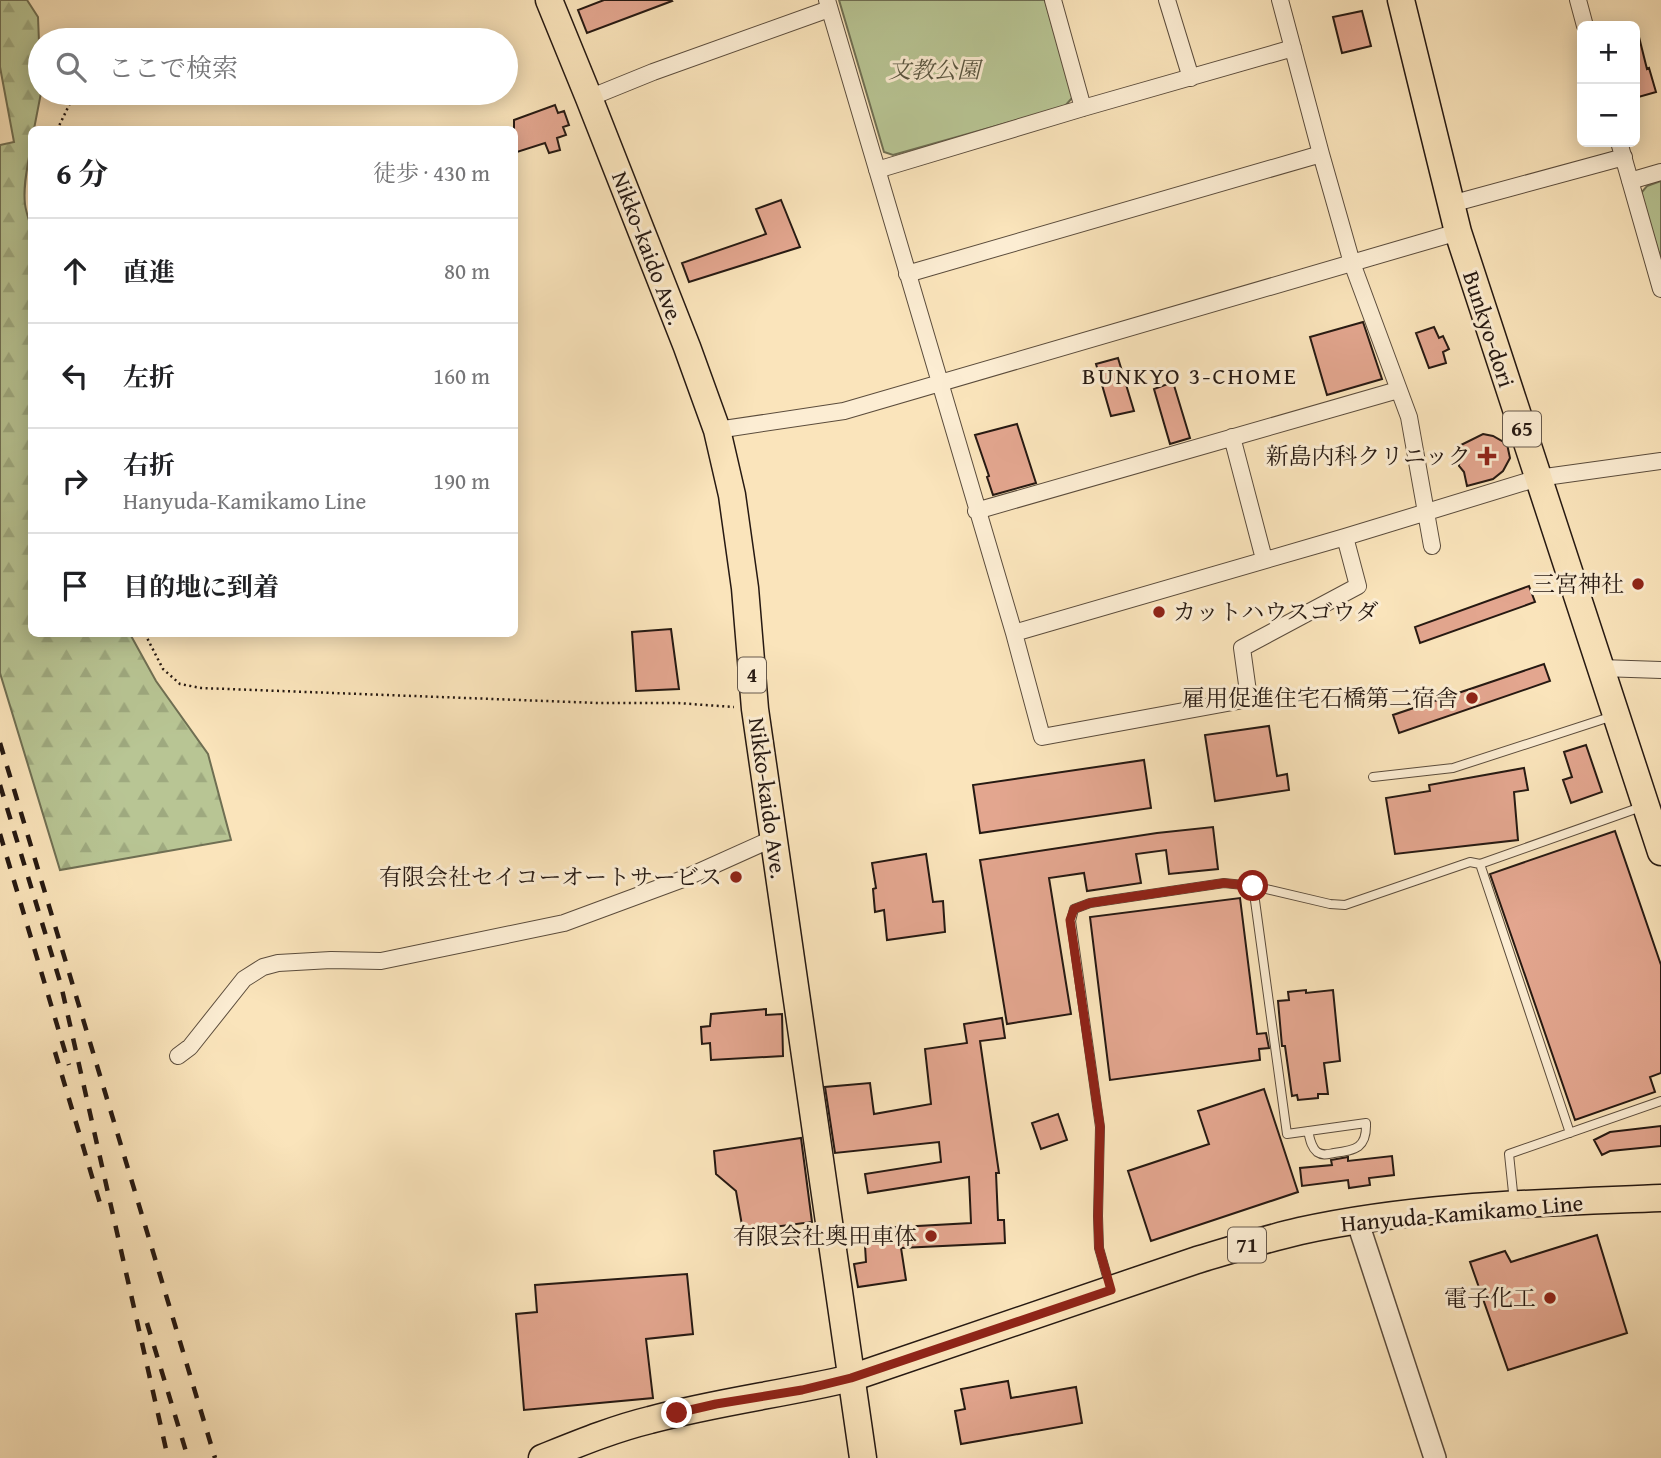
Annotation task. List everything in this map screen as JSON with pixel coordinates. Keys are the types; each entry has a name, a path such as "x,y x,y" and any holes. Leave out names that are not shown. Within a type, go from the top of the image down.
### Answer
{"main road":[{"name":"Nikko-kaido Ave.","path":"548,0 687,347 717,430 732,495 745,588 755,709 863,1458"},
{"name":"Bunkyo-dori","path":"1401,0 1458,232 1661,852"},
{"name":"Hanyuda-Kamikamo Line","path":"542,1458 646,1421 716,1404 802,1390 851,1378 1252,1243 1300,1231 1357,1220 1452,1209 1661,1198"}],"street":[{"path":"1053,0 1083,108"},
{"path":"1167,0 1191,78"},
{"path":"1280,0 1352,263 1409,417 1432,547"},
{"path":"1578,0 1584,21"},
{"path":"589,98 828,4 1014,633 1042,737 1249,699 1242,648 1358,586 1345,537"},
{"path":"877,170 1293,48"},
{"path":"1451,204 1621,149 1661,289"},
{"path":"907,274 1321,154"},
{"path":"1630,181 1661,172"},
{"path":"717,430 844,411 1458,232"},
{"path":"976,511 1398,390"},
{"path":"1232,437 1264,559"},
{"path":"1014,633 1538,478 1661,461"},
{"path":"1601,668 1661,670"},
{"path":"178,1056 190,1047 244,979 263,967 278,963 331,960 382,961 564,923 684,879 774,838"},
{"path":"1357,1220 1435,1458"}],"lane":[{"path":"1373,777 1453,768 1616,715"},
{"path":"1111,1290 1099,1248 1100,1126 1070,920 1074,909 1090,903 1224,883 1253,886 1345,905 1470,862 1480,864 1645,805"},
{"path":"1480,864 1570,1133"},
{"path":"1253,886 1287,1134 1320,1129 1366,1123 1366,1136 1354,1150 1323,1154 1316,1151 1311,1144 1308,1131"},
{"path":"1514,1205 1509,1154 1661,1101"}],"path":[{"path":"59,126 69,105"},
{"path":"147,637 163,669 180,684 201,688 599,703 677,703 755,709"}],"green space":[{"path":"0,0 27,0 38,17 38,28 28,28 28,105 39,105 35,126 28,126 24,195 28,215 28,637 132,637 156,681 208,754 231,840 60,870 0,673 0,145 14,142 0,67"},
{"name":"文教公園","path":"839,0 1045,0 1073,97 1064,107 893,155 884,152"},
{"path":"1661,181 1661,261 1641,193 1647,186"}],"building":[{"path":"604,0 672,1 587,33 578,10"},
{"path":"1362,11 1371,46 1342,53 1333,17"},
{"path":"1640,41 1647,69 1649,68 1656,92 1640,97"},
{"path":"555,105 558,113 564,111 569,125 563,127 566,135 557,138 560,150 549,153 545,143 518,152 518,126 514,126 514,120"},
{"path":"781,200 800,247 689,282 682,263 766,234 756,209"},
{"path":"1363,322 1382,379 1327,395 1310,337"},
{"path":"1434,327 1439,338 1443,336 1449,349 1443,352 1446,363 1429,368 1416,333"},
{"path":"1118,358 1134,411 1111,416 1096,364"},
{"path":"1173,382 1190,438 1170,444 1154,389"},
{"path":"1017,424 1036,483 993,495 975,435"},
{"path":"1483,434 1507,444 1510,458 1503,471 1493,479 1467,486 1464,472 1459,466 1461,445"},
{"name":"雇用促進住宅石橋第二宿舎","path":"1529,586 1535,602 1420,643 1415,627"},
{"path":"671,629 679,689 636,691 632,632"},
{"name":"雇用促進住宅石橋第二宿舎","path":"1544,664 1550,681 1399,733 1393,715"},
{"path":"1269,726 1277,776 1287,774 1289,790 1215,801 1205,735"},
{"path":"1586,745 1602,792 1571,803 1563,780 1572,777 1564,752"},
{"path":"1144,760 1151,808 980,833 973,785"},
{"path":"1524,768 1528,790 1514,792 1518,840 1395,854 1386,798 1430,791 1429,785"},
{"path":"1213,827 1218,869 1169,874 1166,850 1136,854 1141,883 1087,891 1084,873 1049,878 1071,1014 1007,1024 980,860"},
{"path":"1615,831 1661,965 1661,1073 1650,1077 1655,1092 1575,1120 1490,874"},
{"path":"926,854 933,902 943,901 945,932 887,940 884,910 875,912 873,889 876,888 872,863"},
{"path":"1240,898 1257,1034 1266,1033 1269,1048 1259,1049 1260,1060 1110,1080 1090,917"},
{"path":"1306,990 1306,993 1333,990 1340,1061 1324,1063 1328,1094 1298,1100 1297,1095 1292,1096 1285,1046 1282,1046 1278,1001 1289,1000 1288,992"},
{"path":"766,1009 766,1015 782,1014 783,1056 711,1060 710,1043 702,1044 701,1027 710,1026 711,1014"},
{"path":"1002,1018 1005,1038 980,1041 999,1173 996,1173 998,1220 1004,1220 1005,1243 901,1248 906,1280 858,1287 854,1264 866,1262 864,1229 971,1223 969,1177 868,1193 865,1174 941,1162 939,1142 835,1153 825,1087 870,1083 874,1114 931,1104 925,1049 967,1043 964,1024"},
{"path":"1264,1089 1298,1192 1151,1241 1128,1171 1209,1144 1198,1111"},
{"path":"1058,1114 1067,1140 1041,1149 1032,1123"},
{"path":"1661,1126 1661,1146 1610,1151 1602,1155 1594,1140 1610,1132"},
{"path":"801,1138 812,1222 743,1231 736,1191 716,1174 714,1151"},
{"path":"1392,1156 1394,1175 1369,1178 1370,1185 1349,1188 1348,1180 1302,1186 1300,1168 1332,1165 1331,1160 1348,1157 1348,1161"},
{"name":"電子化工","path":"1597,1235 1627,1333 1508,1370 1470,1262 1505,1251 1511,1262"},
{"path":"687,1274 693,1334 646,1339 653,1398 524,1410 516,1314 537,1312 535,1285"},
{"path":"1008,1381 1011,1398 1076,1387 1082,1423 961,1444 955,1411 965,1409 961,1389"}],"railway":[{"path":"0,743 215,1458"},
{"path":"0,785 61,985 168,1458"},
{"path":"0,834 69,1065"},
{"path":"55,1052 102,1210"},
{"path":"147,1323 188,1458"}],"place":[{"name":"新島内科クリニック","path":"1487,456"},
{"name":"三宮神社","path":"1638,584"},
{"name":"カットハウスゴウダ","path":"1159,612"},
{"name":"雇用促進住宅石橋第二宿舎","path":"1472,698"},
{"name":"有限会社セイコーオートサービス","path":"736,877"},
{"name":"有限会社奥田車体","path":"931,1236"},
{"name":"電子化工","path":"1550,1298"}],"district":[{"name":"BUNKYO 3-CHOME","path":"1190,376"}],"route":[{"path":"677,1413 802,1390 851,1378 1111,1290 1099,1248 1100,1126 1070,920 1074,909 1090,903 1224,883 1253,886"}]}
